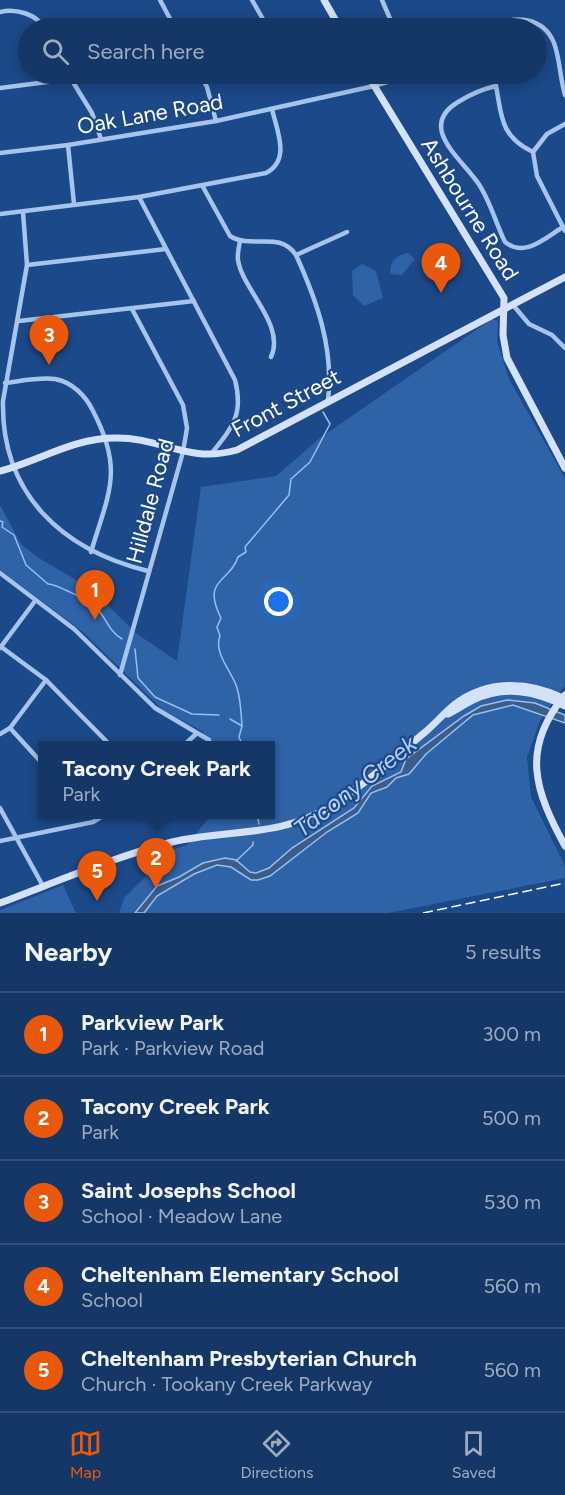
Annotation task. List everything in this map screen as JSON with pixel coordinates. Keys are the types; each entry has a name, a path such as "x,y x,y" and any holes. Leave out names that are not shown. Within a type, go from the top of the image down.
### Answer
{"street":[{"path":"160,0 170,18"},
{"path":"252,0 262,18"},
{"path":"324,0 333,18"},
{"path":"382,0 390,18"},
{"path":"0,12 22,12 32,18"},
{"path":"547,33 554,43 565,95"},
{"path":"0,88 31,84"},
{"path":"74,84 92,113 101,139"},
{"path":"205,84 216,121"},
{"name":"Oak Lane Road","path":"0,153 68,145 216,121 380,84"},
{"name":"Ashbourne Road","path":"374,86 509,306 565,277"},
{"path":"533,152 514,140 500,117 496,86 480,90 449,107 441,118 441,131 460,162 479,185 505,242 512,248 522,250 564,229 537,176 533,152 547,134 565,123"},
{"path":"0,214 139,197 264,174 274,167 282,154 272,109"},
{"path":"68,145 74,204"},
{"path":"203,187 226,231 240,241 276,241 289,247 296,255 326,335 331,369 328,400"},
{"path":"139,197 236,380 240,399 233,424 209,456"},
{"path":"23,212 27,265 19,321 4,383 3,417 12,468 27,493 48,520 69,538 92,552 148,571"},
{"path":"296,255 347,232"},
{"path":"240,241 238,263 268,322 274,349 271,357"},
{"path":"27,265 166,249"},
{"path":"19,321 194,301"},
{"path":"509,306 526,322 552,335 565,348"},
{"path":"509,306 503,335 507,358 565,468"},
{"name":"Front Street","path":"0,471 74,444 108,438 147,441 183,452 209,456 237,450 509,306"},
{"name":"Hilldale Road","path":"120,675 183,452 187,428 183,405 132,309"},
{"path":"4,383 43,379 65,383 81,393 108,438 112,480 92,552"},
{"path":"0,573 74,629 155,708 209,740"},
{"path":"35,601 0,647 46,680 106,741"},
{"path":"0,734 9,728 46,680"},
{"path":"446,715 452,706 468,696 500,686 517,684 537,687 562,702"},
{"path":"0,903 43,886 174,842 272,830 303,821 331,806 446,715 483,696 512,690 530,692 562,702"},
{"path":"562,702 548,722 534,760 538,785 565,846"},
{"path":"9,728 38,759"},
{"path":"188,741 196,734"},
{"path":"0,808 43,886"},
{"path":"0,841 93,822 98,819"}],"shaded area":[{"path":"408,253 415,259 402,275 390,274 394,259"},
{"path":"362,264 376,271 383,298 364,306 353,295 352,271"},
{"path":"492,319 498,321 497,341 509,379 565,478 565,685 540,721 527,757 531,797 565,866 565,878 388,913 119,913 124,898 145,877 154,855 187,845 208,819 275,819 275,741 208,741 202,731 163,710 83,632 0,569 0,505 21,544 37,557 90,588 137,634 177,661 201,487 276,476 320,438"},
{"path":"507,700 535,703 565,715 565,723 513,705 473,715 426,754 409,774 396,778 387,787 371,793 358,813 327,832 270,876 251,880 231,867 217,865 194,874 157,896 144,913 135,913 157,886 203,863 225,858 236,860 250,872 256,873 269,868 292,848 354,808 372,786 401,772 406,759 464,716 481,706"},
{"path":"63,885 76,913 0,913 0,910"}],"waterway":[{"path":"242,726 237,688 219,649 220,636 217,627 221,618 216,605 215,588 238,557 246,552 245,547 289,495 291,479 310,462 330,424 323,412"},
{"path":"0,521 3,522 2,527 14,535 26,565 48,584 64,589 92,604 122,639"},
{"path":"135,649 138,678 155,697 192,714 219,715"},
{"path":"230,719 242,726 239,737 241,741"},
{"path":"258,819 259,824"},
{"path":"236,861 253,845 253,842"}],"railway":[{"path":"423,913 565,883"}],"place":[{"name":"Cheltenham Elementary School","path":"441,293"},
{"name":"Saint Josephs School","path":"49,365"},
{"name":"Parkview Park","path":"95,620"},
{"name":"Tacony Creek Park","path":"156,888"},
{"name":"Cheltenham Presbyterian Church","path":"97,901"}],"water label":[{"name":"Tacony Creek","path":"355,786"}]}
